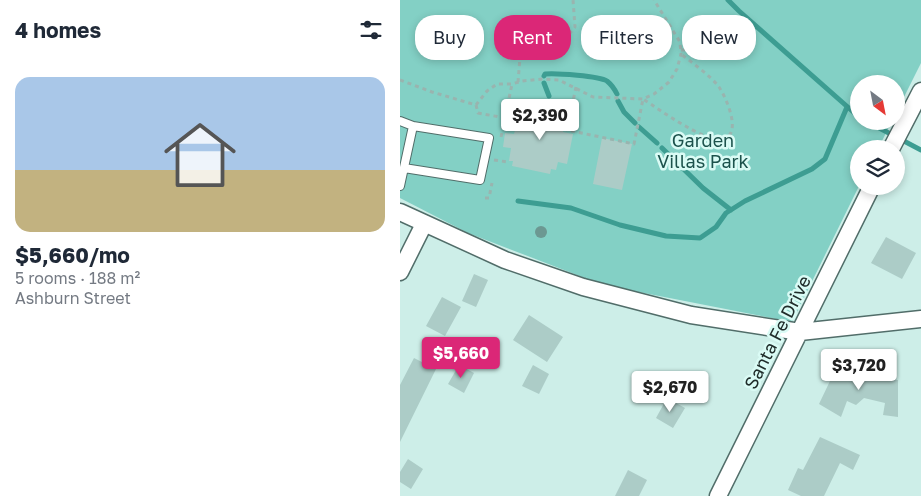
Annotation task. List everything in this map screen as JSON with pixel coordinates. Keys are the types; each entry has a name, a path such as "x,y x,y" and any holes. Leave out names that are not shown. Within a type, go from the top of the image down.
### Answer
{"street":[{"path":"896,140 921,91"},
{"name":"Santa Fe Drive","path":"718,496 868,195"},
{"path":"400,212 504,260 582,287 691,315 800,332 921,319"},
{"path":"400,272 424,224"}],"lane":[{"path":"400,121 413,126 489,138 480,180 404,168"},
{"path":"400,186 413,126"}],"path":[{"path":"518,82 521,45 565,39 575,27 573,0"},
{"path":"576,87 567,130 634,144 643,100 669,82 677,69 681,52 680,42 676,34 654,0"},
{"path":"476,105 497,84 543,79 559,80 593,97 643,100 700,134 711,138 721,139 726,137 732,130 733,120 718,87 681,52"},
{"path":"400,80 476,105"},
{"path":"476,105 478,113 516,120"}],"green space":[{"name":"Garden Villas Park","path":"400,0 921,0 921,63 905,95 905,75 850,75 850,130 888,130 882,140 850,140 850,195 855,195 792,322 603,285 468,233 400,198"}],"building":[{"path":"530,105 558,110 556,116 566,118 563,132 573,134 567,164 558,162 556,170 551,169 550,174 512,166 513,161 509,161 511,148 503,147 505,133 514,134 517,122 526,124"},
{"path":"602,138 632,144 622,190 593,184"},
{"path":"886,237 916,253 902,279 871,263"},
{"path":"474,274 488,280 476,307 462,301"},
{"path":"442,297 461,307 445,336 426,326"},
{"path":"529,315 563,337 547,362 513,340"},
{"path":"414,358 436,369 400,442 400,385"},
{"path":"840,360 864,375 898,380 898,417 883,415 885,403 864,398 856,405 847,401 841,417 819,404"},
{"path":"459,365 474,373 464,393 448,384"},
{"path":"533,365 549,374 539,394 522,386"},
{"path":"667,398 685,408 673,428 656,418"},
{"path":"820,437 860,455 853,470 840,463 824,496 801,496 788,490 798,468 803,470"},
{"path":"408,459 423,469 411,489 400,482 400,472"},
{"path":"628,470 647,480 639,496 615,496"}],"waterway":[{"path":"728,0 850,109"},
{"path":"544,76 545,74 567,74 602,79 607,81 617,94"},
{"path":"544,83 549,96"},
{"path":"618,101 624,112 635,123"},
{"path":"518,201 571,208 620,225 666,236 700,238 716,227 726,213 745,201 812,169 825,159 847,107"},
{"path":"639,127 657,143"},
{"path":"883,130 921,150"},
{"path":"662,148 703,188 731,210"}]}
